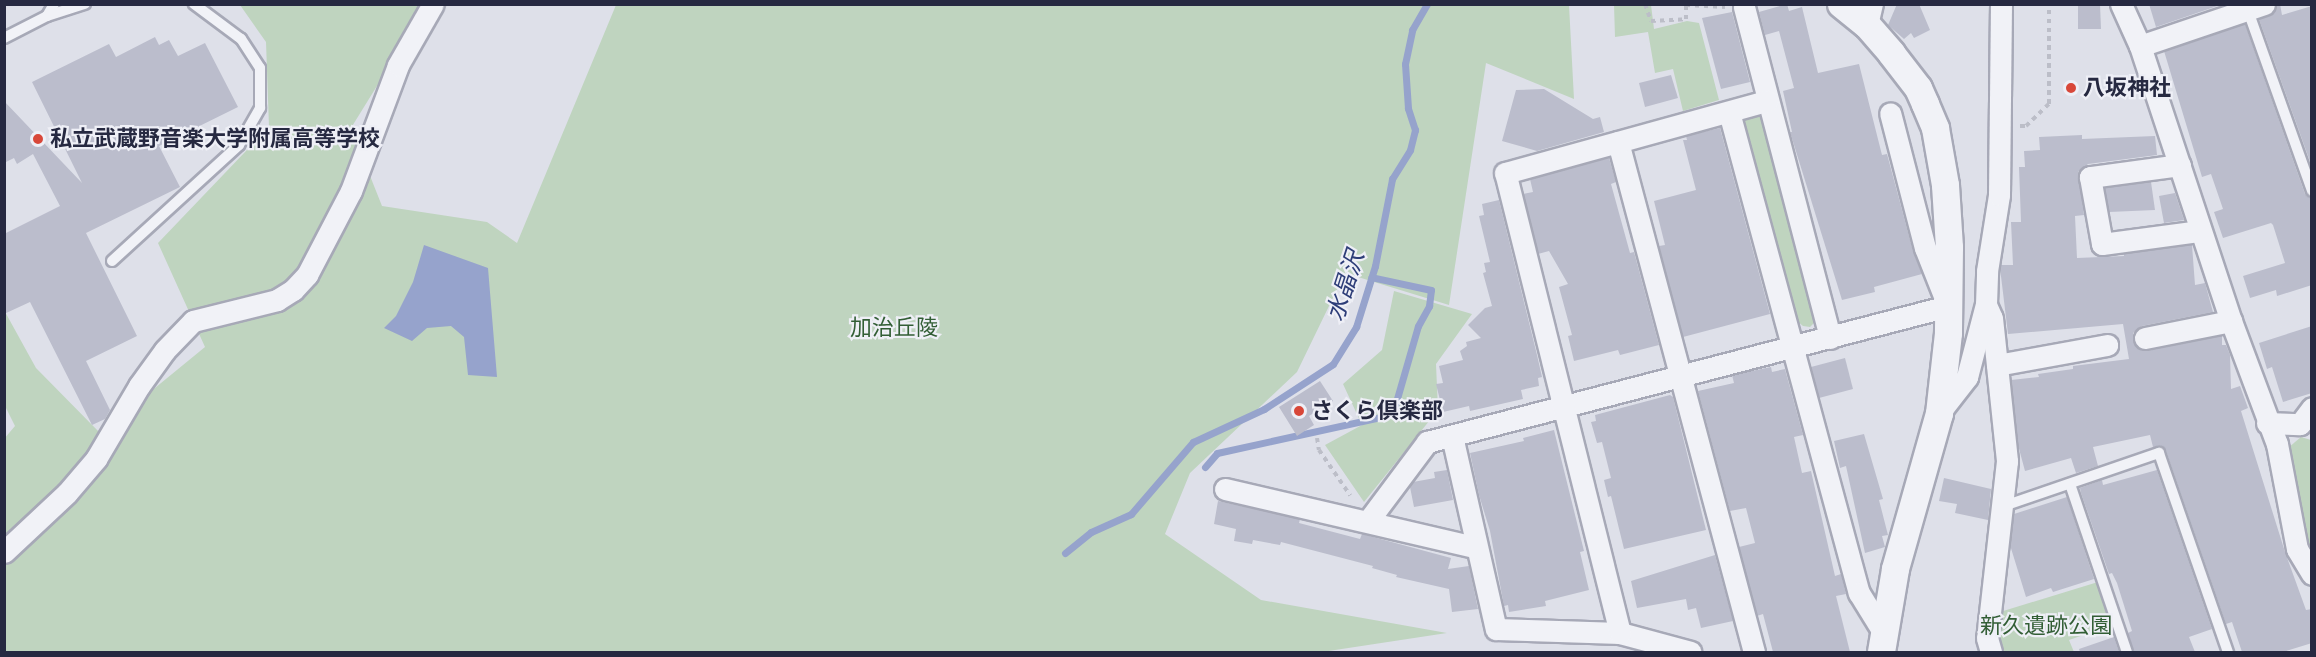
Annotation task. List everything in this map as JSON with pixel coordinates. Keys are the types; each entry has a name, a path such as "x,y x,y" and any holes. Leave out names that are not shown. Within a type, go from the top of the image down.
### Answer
{"street":[{"path":"4,552 68,493 96,459 145,377 165,350 193,321 277,300 293,290 307,275 351,191 398,65 433,4"},
{"path":"1841,4 1869,15 1918,88 1935,128 1945,185 1949,247 1948,306 1939,413 1895,569 1882,642"},
{"path":"1939,413 1967,377 1986,304 1987,271 1999,195 2001,4"},
{"path":"2121,4 2139,46 2231,321 2267,423 2277,444 2297,549 2312,574"},
{"path":"2139,46 2252,6"},
{"path":"1744,7 1830,338"},
{"path":"1620,633 1505,173 1767,101"},
{"path":"1729,112 1859,593 1882,642"},
{"path":"1890,113 1925,248 1948,306"},
{"path":"1618,142 1754,652"},
{"path":"2180,165 2090,177 2102,244 2200,231"},
{"path":"1986,304 1992,318 2007,461 1988,638 1991,652"},
{"path":"1368,521 1427,442 1948,306"},
{"path":"2145,338 2231,321"},
{"path":"1997,365 2107,345"},
{"path":"2267,423 2308,420"},
{"path":"1452,436 1475,547 1496,629 1620,633 1691,652"},
{"path":"1225,489 1475,547"}],"lane":[{"path":"47,16 54,4"},
{"path":"4,38 47,16 85,4"},
{"path":"112,261 239,145 260,108 260,68 241,39 194,4"},
{"path":"2252,6 2312,190"},
{"path":"2001,507 2159,453 2228,652"},
{"path":"2070,484 2127,652"}],"path":[{"path":"1645,4 1651,21 1686,20 1686,5 1744,7"},
{"path":"1998,126 2026,126 2049,104 2049,4"},
{"path":"1317,438 1319,450 1368,521"}],"green space":[{"name":"加治丘陵","path":"240,5 427,5 351,128 382,206 487,222 517,243 616,5 1569,5 1574,99 1486,63 1449,305 1345,273 1297,372 1190,473 1165,534 1261,600 1447,633 1322,652 5,652 4,439 15,426 5,406 4,310 36,368 100,433 205,347 158,243 269,127 266,42"},
{"path":"1614,5 1651,5 1654,29 1687,21 1699,23 1719,100 1683,111 1673,69 1655,73 1648,32 1615,37"},
{"path":"1757,112 1763,117 1816,321 1810,327 1803,326 1797,321 1743,122 1744,117"},
{"path":"1394,291 1472,314 1436,364 1438,410 1364,502 1325,445 1362,425 1343,384 1382,350"},
{"path":"2301,437 2311,440 2311,552 2306,541 2288,448"},
{"name":"新久遺跡公園","path":"2098,582 2113,625 2069,640 2074,652 2000,652 1997,637 2000,612"}],"water":[{"path":"424,245 488,268 497,377 468,375 464,337 451,326 427,328 412,341 384,328 396,316 413,282"}],"building":[{"path":"1787,4 1789,11 1802,7 1818,73 1859,64 1882,155 1887,154 1913,251 1922,274 1874,287 1875,292 1842,300 1790,132 1792,132 1783,91 1794,88 1779,31 1765,35 1759,12"},
{"path":"1897,4 1919,4 1930,30 1914,38 1911,33 1904,39 1888,25"},
{"path":"2078,4 2100,4 2101,29 2078,29"},
{"path":"2149,4 2223,4 2156,27"},
{"path":"2276,4 2280,4 2282,15 2312,6 2312,167 2259,19 2273,13"},
{"path":"1732,12 1750,82 1721,89 1702,18"},
{"path":"2245,24 2305,194 2312,198 2312,285 2277,296 2276,290 2250,298 2243,276 2285,263 2273,225 2271,223 2223,238 2214,212 2223,209 2211,174 2202,177 2164,51"},
{"path":"155,37 159,45 169,40 178,56 205,43 238,107 159,146 180,187 86,233 137,336 86,361 110,410 105,419 92,425 30,302 4,314 4,234 60,206 33,154 17,164 14,158 4,163 4,101 82,183 32,82 109,44 116,57"},
{"path":"1671,75 1678,98 1645,107 1639,83"},
{"path":"1544,89 1593,119 1600,117 1604,132 1537,151 1502,141 1516,90"},
{"path":"1720,128 1770,314 1683,337 1659,246 1665,245 1654,201 1696,190 1683,140 1687,140 1686,136"},
{"path":"2082,135 2082,139 2155,136 2157,155 2088,164 2078,172 2084,215 2075,216 2077,258 2124,256 2124,254 2192,245 2195,285 2205,283 2213,312 2142,326 2133,333 2133,341 2140,350 2147,351 2222,336 2222,345 2226,345 2230,355 2231,389 2240,386 2248,408 2241,411 2285,552 2306,610 2312,609 2312,643 2283,652 2242,652 2232,622 2226,624 2166,451 2161,446 2153,447 2150,435 2093,447 2098,466 2076,473 2071,458 2025,471 2018,445 2011,380 2039,377 2038,374 2073,369 2073,366 2129,359 2123,324 2008,334 2000,268 2001,265 2013,265 2011,222 2021,222 2019,167 2025,167 2024,151 2040,150 2039,137"},
{"path":"1609,158 1616,182 1611,184 1630,253 1634,252 1659,345 1620,355 1618,350 1574,361 1568,336 1572,335 1559,287 1568,284 1549,251 1538,254 1523,194 1533,192 1530,179"},
{"path":"2151,182 2155,210 2109,212 2105,188"},
{"path":"2175,193 2184,220 2164,223 2159,196"},
{"path":"1499,200 1542,377 1538,378 1539,386 1521,390 1523,399 1470,411 1469,406 1443,412 1436,384 1443,383 1439,366 1463,360 1460,351 1467,346 1466,342 1481,338 1468,325 1485,308 1492,306 1483,273 1486,272 1484,263 1490,262 1479,216 1484,215 1482,204"},
{"path":"2312,326 2312,393 2283,402 2272,367 2267,369 2259,343"},
{"path":"1845,358 1853,389 1819,398 1811,367"},
{"path":"1771,367 1772,372 1785,369 1803,435 1794,437 1802,473 1811,471 1835,576 1841,574 1846,594 1836,596 1850,652 1773,652 1763,614 1757,616 1739,547 1755,543 1746,508 1730,511 1698,391 1734,383 1732,375"},
{"name":"さくら倶楽部","path":"1320,381 1333,401 1309,416 1314,425 1297,436 1279,407"},
{"path":"1670,395 1673,397 1706,530 1624,549 1611,496 1608,497 1604,480 1611,478 1602,442 1597,443 1591,422 1596,421 1595,415"},
{"path":"1554,430 1584,551 1580,552 1589,590 1545,601 1546,606 1509,612 1508,605 1504,606 1490,531 1470,453 1524,441 1523,438"},
{"path":"1864,434 1883,499 1879,500 1888,535 1882,536 1885,547 1865,553 1846,466 1840,468 1834,441"},
{"path":"1447,470 1453,500 1414,507 1410,487 1413,482 1435,478 1434,472"},
{"path":"2157,470 2212,629 2189,637 2195,652 2134,652 2128,633 2132,631 2117,583 2112,573 2109,574 2081,493 2080,488 2102,480 2103,485"},
{"path":"1944,478 1991,489 1988,520 1955,513 1957,504 1939,501"},
{"path":"2067,497 2094,579 2053,592 2051,588 2026,597 2010,545 2014,514"},
{"path":"1218,501 1300,519 1299,523 1360,539 1362,534 1451,558 1448,569 1469,566 1478,609 1452,612 1449,589 1396,577 1397,575 1372,568 1373,566 1281,542 1280,545 1253,540 1252,544 1234,541 1236,529 1214,524"},
{"path":"1715,555 1733,621 1701,628 1696,608 1688,610 1686,599 1637,608 1631,581"},
{"path":"2114,637 2119,652 2080,652 2079,649"}],"waterway":[{"name":"水晶沢","path":"1065,553 1091,532 1131,514 1193,442 1264,409 1333,364 1356,327 1375,266 1392,179 1410,150 1415,130 1408,108 1405,64 1412,30 1427,4"},
{"path":"1205,467 1217,453 1385,416 1394,409 1418,326 1429,306 1431,290 1371,277"}],"place":[{"name":"八坂神社","path":"2071,88"},
{"name":"私立武蔵野音楽大学附属高等学校","path":"38,139"},
{"name":"さくら倶楽部","path":"1299,411"}]}
